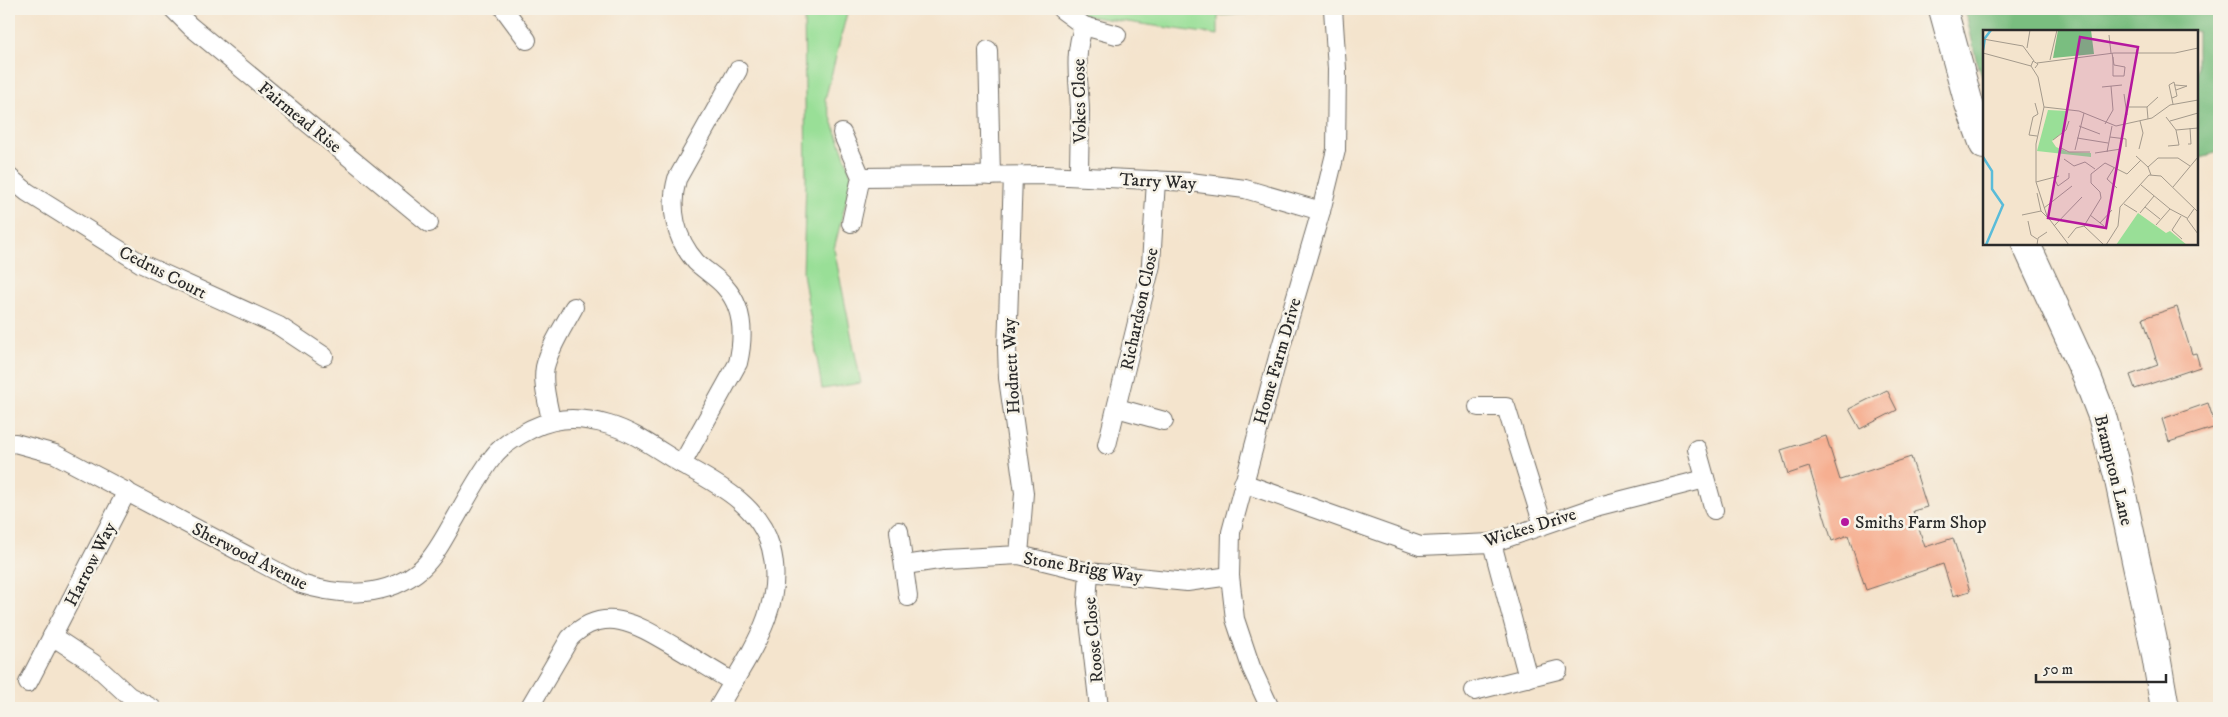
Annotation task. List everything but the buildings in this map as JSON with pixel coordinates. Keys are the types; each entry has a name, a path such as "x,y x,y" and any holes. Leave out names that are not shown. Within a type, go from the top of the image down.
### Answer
{"main road":[{"path":"1943,9 1967,95 1983,142"},
{"name":"Brampton Lane","path":"2026,245 2087,377 2102,416 2120,485 2155,650 2165,708"}],"street":[{"name":"Fairmead Rise","path":"173,9 190,26 429,223"},
{"path":"504,9 527,40"},
{"path":"1061,9 1084,26 1117,35"},
{"name":"Home Farm Drive","path":"1270,708 1251,667 1235,619 1230,576 1232,532 1243,484 1321,211 1336,150 1337,69 1333,9"},
{"name":"Vokes Close","path":"1079,176 1080,111 1078,62 1079,40 1084,26"},
{"path":"988,50 990,176"},
{"path":"682,464 738,364 742,345 742,324 737,306 726,287 696,261 685,246 677,229 673,212 673,196 677,179 738,70"},
{"path":"842,133 861,178 851,223"},
{"name":"Hodnett Way","path":"1013,176 1007,348 1008,378 1024,493 1019,555"},
{"name":"Tarry Way","path":"861,178 1079,176 1156,180 1245,189 1321,211"},
{"name":"Cedrus Court","path":"9,177 27,192 142,264 278,326 324,356"},
{"name":"Richardson Close","path":"1107,444 1151,264 1156,180"},
{"path":"551,420 545,384 545,367 551,351 574,307"},
{"path":"1478,407 1506,407 1543,525"},
{"path":"1117,408 1164,421"},
{"name":"Sherwood Avenue","path":"9,444 15,443 55,454 301,584 323,591 346,594 367,593 388,587 407,579 423,567 439,546 493,456 510,441 551,420 568,418 586,420 620,429 733,495 750,508 762,526 774,562 775,582 772,606 766,622 718,708"},
{"path":"1696,449 1714,510"},
{"name":"Wickes Drive","path":"1243,484 1420,546 1492,543 1599,506 1704,479"},
{"name":"Harrow Way","path":"28,683 127,492"},
{"path":"899,531 908,597"},
{"path":"1492,543 1528,678"},
{"name":"Stone Brigg Way","path":"905,565 945,559 1019,555 1090,572 1187,582 1230,576"},
{"name":"Roose Close","path":"1090,572 1087,604 1099,708"},
{"path":"530,708 570,638 577,630 590,623 606,620 619,620 641,627 733,682"},
{"path":"52,636 93,663 129,696 152,708"},
{"path":"1474,691 1558,670"}],"green space":[{"path":"804,9 848,9 825,100 852,177 834,249 861,383 822,389 803,273 806,182"},
{"path":"1078,9 1309,9 1218,16 1218,35 1086,16"},
{"path":"1965,9 2219,9 2219,152 2198,158 2198,30 1983,30 1983,79 1976,59"}],"place":[{"name":"Smiths Farm Shop","path":"1845,522"}]}
